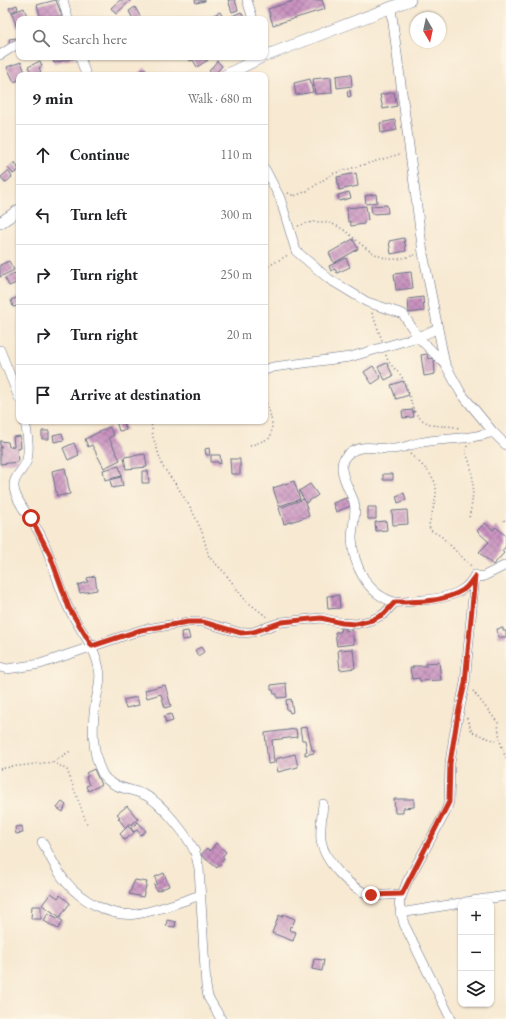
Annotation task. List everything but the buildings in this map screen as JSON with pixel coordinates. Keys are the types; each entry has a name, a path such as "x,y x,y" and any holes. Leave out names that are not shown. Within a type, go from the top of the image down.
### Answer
{"main road":[{"path":"268,54 410,0"},
{"path":"243,71 258,60"},
{"path":"0,223 16,212"}],"street":[{"path":"63,0 67,16"},
{"path":"247,0 252,16"},
{"path":"391,8 411,152 423,254 445,364 461,393 493,432 506,445"},
{"path":"0,55 16,45"},
{"path":"81,60 85,72"},
{"path":"268,175 286,214 289,230 296,251 329,279 367,302 403,314 418,337 445,364"},
{"path":"268,369 350,357 418,337 437,329"},
{"path":"0,350 16,390"},
{"path":"25,424 28,436 28,452 26,461 16,476 14,492 42,538 69,608 92,646 100,671 94,732 97,760 102,773 112,783 147,796 160,806 187,838 195,851 199,868 206,986 208,997 222,1019"},
{"path":"493,432 472,438 418,443 402,448 391,449 368,447 356,449 346,455 342,464 343,474 355,504 352,537 356,563 370,587 378,594 395,602 437,599 454,594 464,589 478,576 506,565"},
{"path":"451,1019 437,993 400,913 399,904 402,894 449,802 453,742 465,683 478,576"},
{"path":"0,667 7,669 40,664 64,658 92,646 141,630 188,622 203,622 241,633 253,632 282,622 321,618 342,623 356,624 372,620 384,614 395,602"},
{"path":"323,804 321,840 324,855 330,864 350,882 371,895 402,894"},
{"path":"42,842 64,880 78,895 102,908 119,914 134,915 147,912 200,895"},
{"path":"485,899 506,896"},
{"path":"400,913 458,903"}],"path":[{"path":"276,190 294,196 307,191 332,174 411,152"},
{"path":"289,230 316,222 329,223 346,230 362,245 383,257 391,259 423,254"},
{"path":"268,266 296,251"},
{"path":"367,302 384,346 389,365 403,378 413,408 419,418 433,425 458,427 472,438 465,452 472,466 473,499 469,518"},
{"path":"250,446 264,442 270,438 272,431 268,408"},
{"path":"151,424 163,468 178,486 192,510 202,532 209,558 225,573 245,600 270,619 282,622"},
{"path":"402,448 428,470 434,479 436,498 429,525 430,530 441,536 478,576"},
{"path":"465,683 498,723 500,741 506,759"},
{"path":"465,714 472,732 490,740 500,741"},
{"path":"0,769 53,762 72,750"},
{"path":"53,762 67,770 87,824"}],"route":[{"path":"31,518 50,555 62,593 69,608 92,646 141,630 188,622 203,622 241,633 253,632 282,622 321,618 342,623 356,624 372,620 384,614 395,602 437,599 454,594 464,589 475,576 465,683 450,763 451,787 449,802 445,813 407,882 402,894 371,895"}]}
